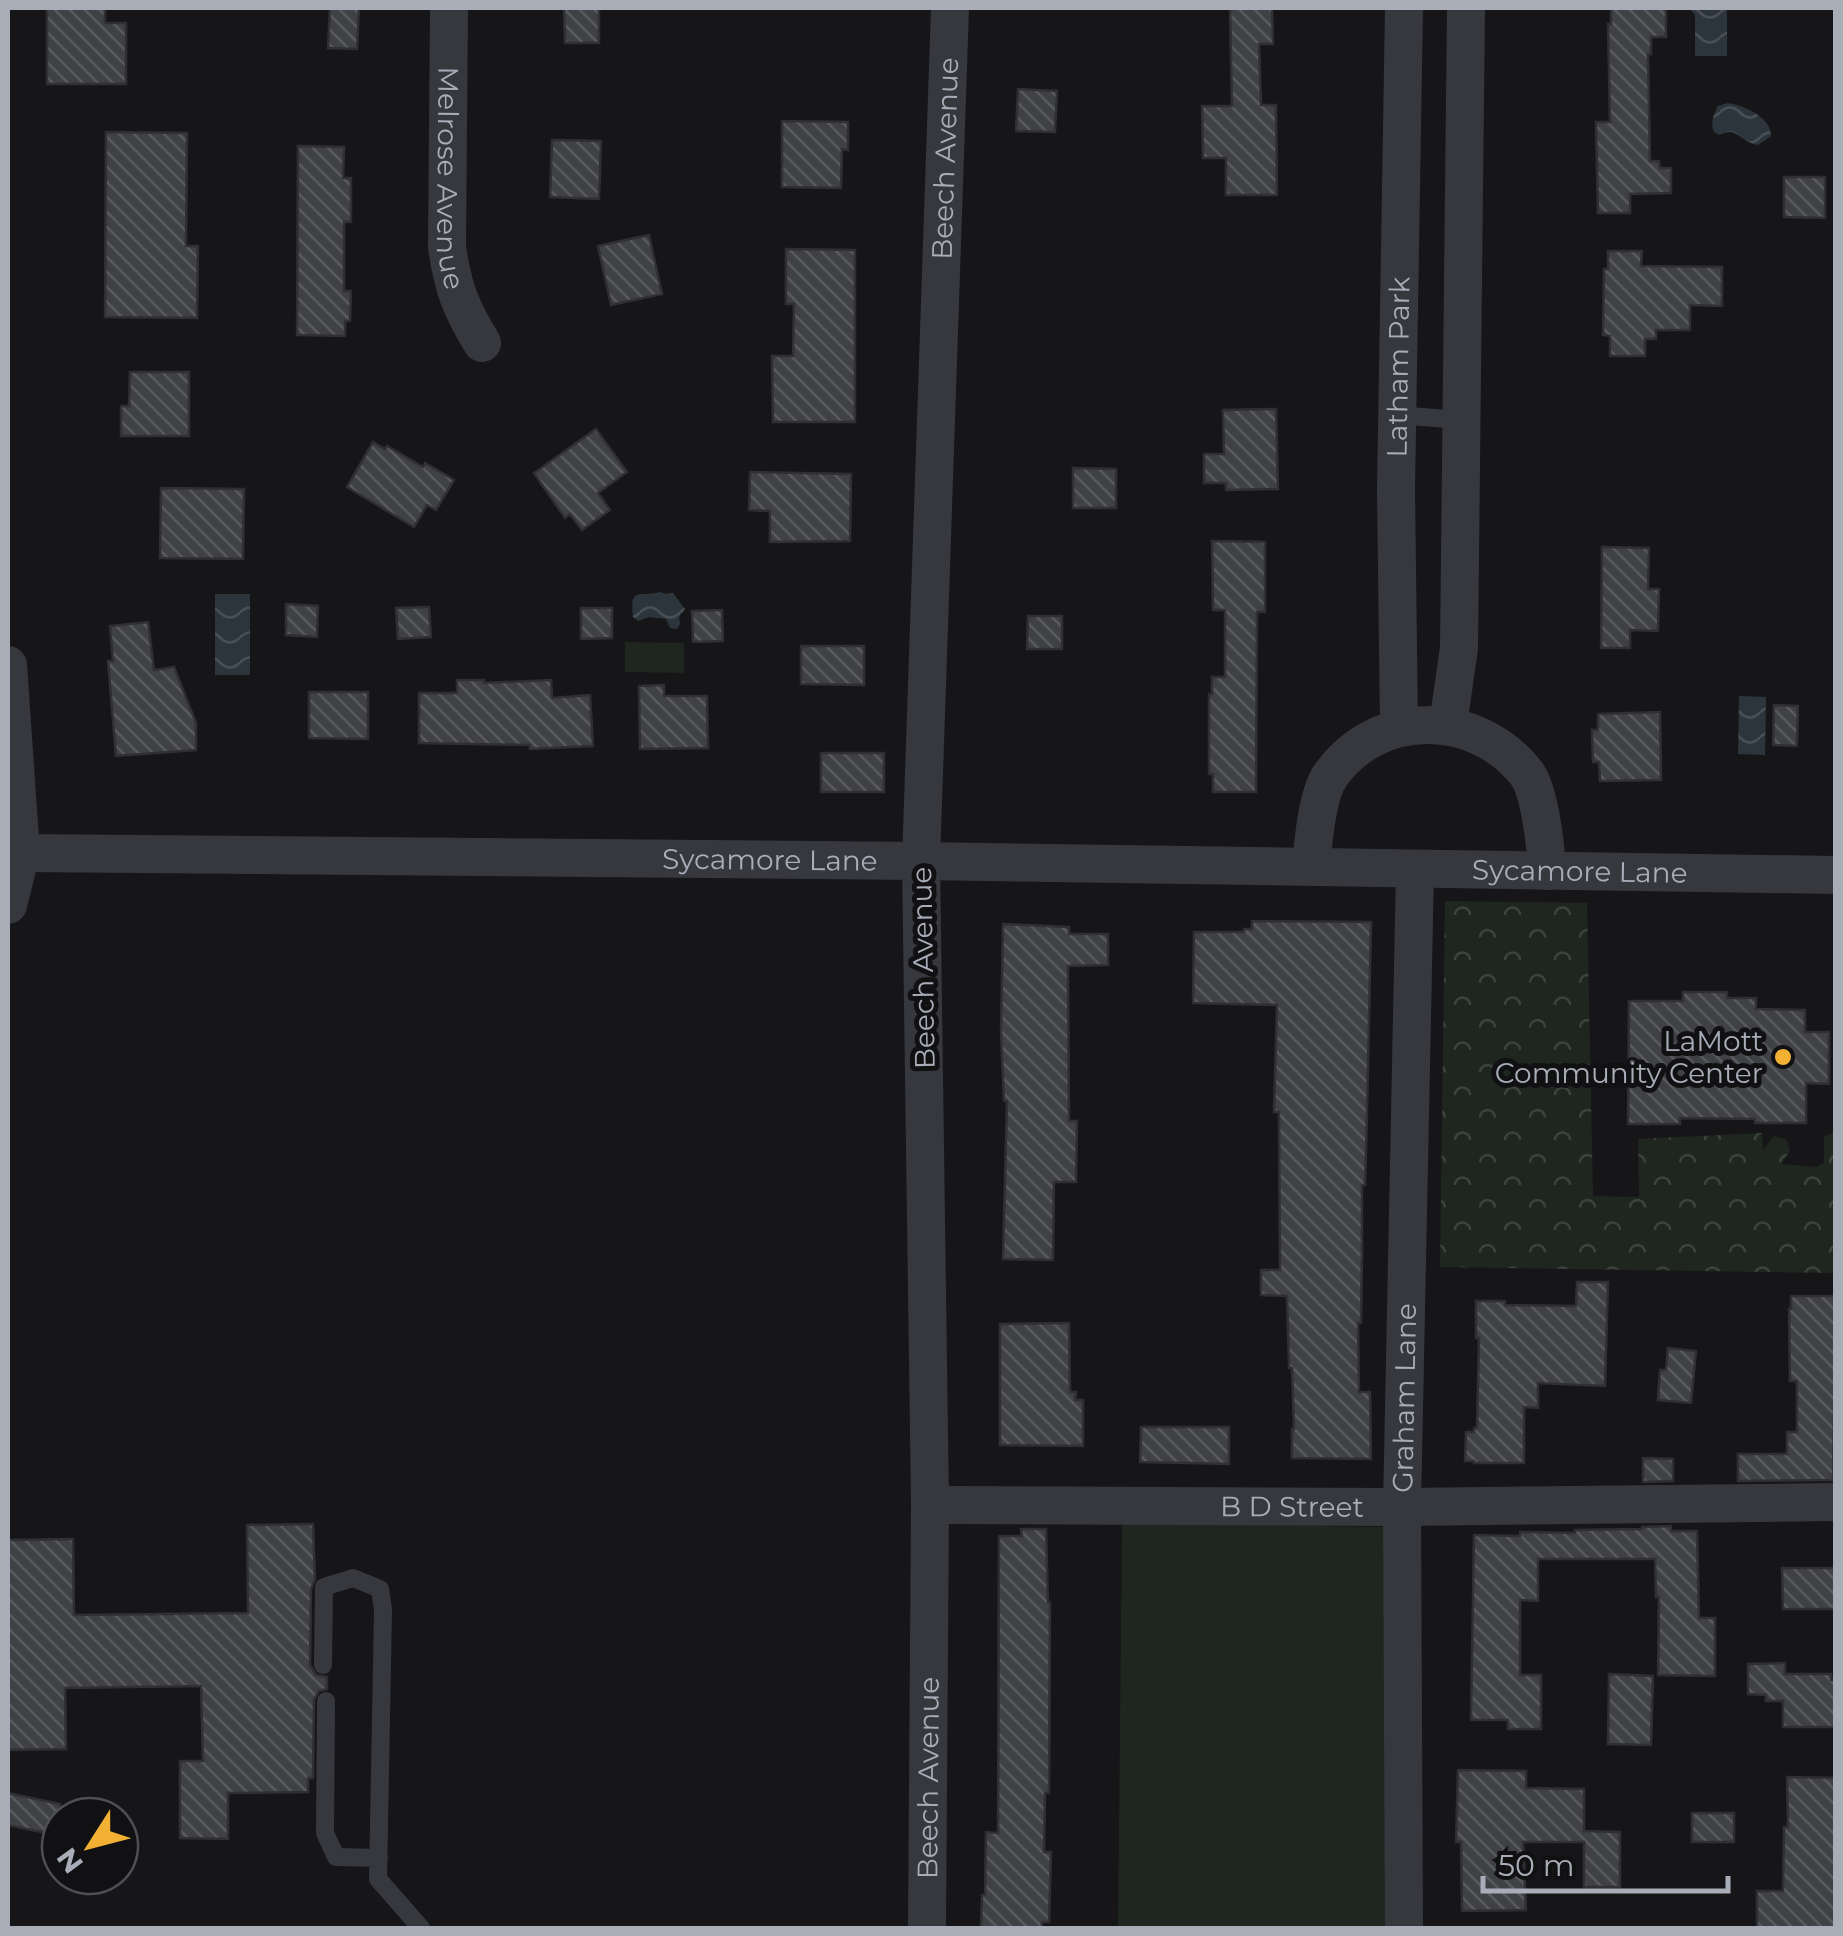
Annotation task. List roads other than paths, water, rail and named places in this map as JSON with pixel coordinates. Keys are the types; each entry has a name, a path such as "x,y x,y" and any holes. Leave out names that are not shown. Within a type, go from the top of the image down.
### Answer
{"street":[{"name":"Melrose Avenue","path":"449,8 446,247 452,282 482,342"},
{"name":"Beech Avenue","path":"927,1928 930,1505 921,861 950,8"},
{"name":"Latham Park","path":"1399,727 1396,489 1404,8"},
{"path":"1448,725 1459,648 1466,8"},
{"path":"8,666 14,852 8,905"},
{"path":"1311,866 1314,830 1328,779 1358,746 1399,727 1448,725 1494,742 1529,776 1545,834 1547,871"},
{"name":"Sycamore Lane","path":"14,852 1311,866 1836,876"},
{"name":"Graham Lane","path":"1404,1928 1402,1507 1415,869"},
{"name":"B D Street","path":"930,1505 1402,1507 1836,1502"}],"lane":[{"path":"1397,415 1461,420"},
{"path":"323,1665 324,1587 353,1578 380,1588 383,1610 378,1879 421,1928"},
{"path":"326,1700 325,1833 336,1857 379,1858"}],"water":[{"path":"1689,8 1727,8 1727,56 1695,56 1695,15"},
{"path":"1728,103 1762,118 1771,136 1758,145 1735,133 1714,132 1712,121 1718,106"},
{"path":"673,593 685,609 677,629 670,628 666,619 649,617 638,621 633,617 634,597"},
{"path":"215,594 250,594 250,675 215,675"},
{"path":"1739,696 1766,697 1765,755 1738,754"}],"place":[{"name":"LaMott Community Center","path":"1783,1057"}]}
